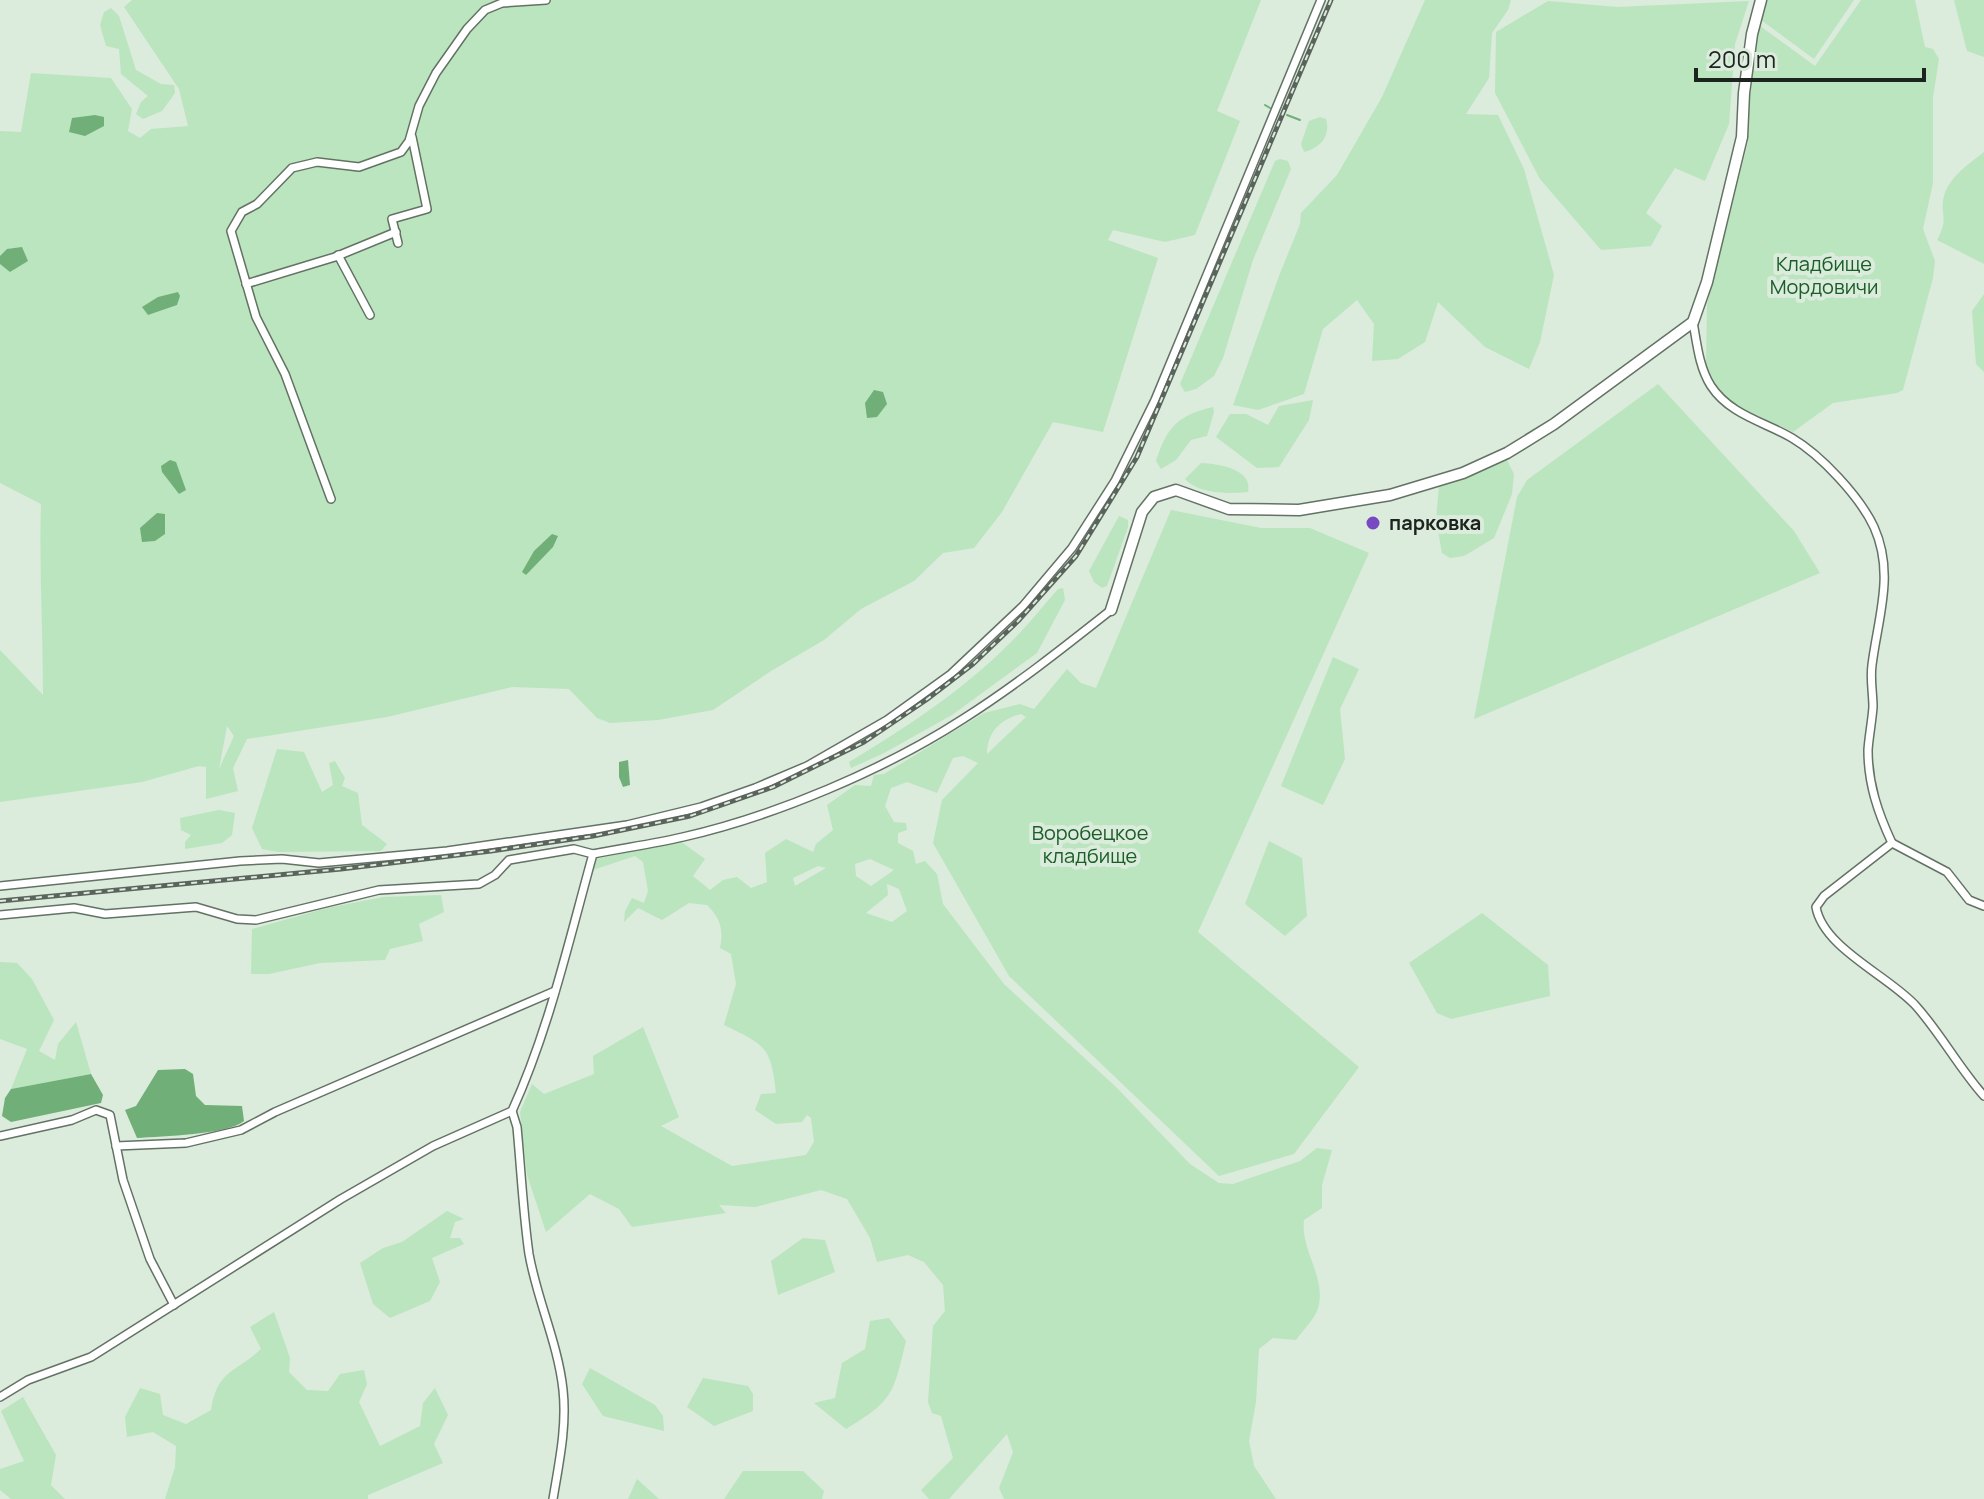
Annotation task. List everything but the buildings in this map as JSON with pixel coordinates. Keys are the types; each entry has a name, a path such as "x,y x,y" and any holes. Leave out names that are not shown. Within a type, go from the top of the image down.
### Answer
{"street":[{"path":"331,499 285,374 256,317 231,231 242,212 257,204 292,168 317,162 359,167 401,152 436,73 467,29 485,10 502,3 546,0"},
{"path":"0,886 240,861 282,859 319,863 503,844 627,825 701,807 755,788 807,766 887,720 951,674 1023,606 1072,548 1115,481 1155,400 1321,0"},
{"path":"1761,0 1750,49 1742,137 1707,282 1693,322 1701,366 1713,388 1731,408 1792,438 1813,452 1858,502 1877,537 1886,573 1884,604 1872,667 1873,707 1868,749 1871,787 1879,816 1892,843 1947,872 1969,900 1984,906"},
{"path":"398,243 392,219 427,209 412,133"},
{"path":"246,284 338,255 396,232"},
{"path":"338,255 370,315"},
{"path":"0,915 74,908 105,914 196,907 237,919 256,920 379,890 479,884 495,875 509,860 574,849 593,854 685,837 775,809 876,767 961,720 1039,667 1111,610 1142,512 1154,497 1176,490 1229,509 1299,510 1390,495 1463,473 1507,453 1554,424 1693,322"},
{"path":"1892,843 1824,896 1816,907 1818,922 1832,938 1916,1005 1984,1096"},
{"path":"0,1397 28,1380 91,1357 367,1184 433,1146 512,1111 527,1078 555,991 593,854"},
{"path":"116,1146 186,1143 241,1130 275,1112 555,991"},
{"path":"0,1136 72,1120 96,1110 110,1115 118,1164 150,1259 174,1305"},
{"path":"512,1111 517,1127 529,1254 559,1362 564,1393 563,1438 553,1499"}],"green space":[{"path":"132,0 1261,0 1217,111 1240,121 1195,235 1165,242 1113,230 1108,240 1158,258 1103,432 1053,422 1002,512 974,548 943,553 914,581 861,609 824,640 713,710 658,720 610,723 597,718 569,689 512,687 387,717 247,739 233,768 238,791 206,799 206,767 199,766 142,782 0,802 0,650 43,695 41,504 0,483 0,131 21,132 31,73 111,78 132,109 128,131 140,138 151,129 188,126 179,89 124,7","holes":["227,726 234,736 219,769"]},
{"path":"1425,0 1511,0 1492,33 1489,78 1466,114 1498,115 1524,169 1554,275 1540,342 1529,369 1485,347 1438,302 1425,342 1398,359 1372,361 1374,324 1357,300 1323,329 1304,394 1258,410 1233,405 1300,224 1301,213 1337,175 1382,97"},
{"path":"1767,0 1854,0 1814,59 1761,20"},
{"name":"Кладбище Мордовичи","path":"1861,0 1915,0 1925,47 1933,49 1939,59 1933,97 1933,183 1923,229 1935,261 1933,278 1903,390 1833,403 1793,432 1735,405 1717,387 1706,365 1707,304 1748,142 1747,106 1755,37 1760,26 1815,66"},
{"path":"1954,0 1984,0 1984,57 1967,51"},
{"path":"1548,1 1617,7 1749,1 1735,44 1729,124 1705,181 1675,168 1646,213 1662,226 1651,246 1601,250 1540,179 1495,93 1496,32"},
{"path":"111,8 119,16 136,70 161,84 174,85 175,93 162,111 143,119 136,114 141,102 148,96 121,74 119,49 106,46 100,25 104,12"},
{"path":"1320,117 1326,119 1325,136 1315,148 1304,152 1301,144 1309,121"},
{"path":"1984,152 1984,264 1937,240 1944,221 1943,202 1947,189 1961,171"},
{"path":"1275,161 1288,161 1291,169 1253,260 1223,358 1214,376 1196,389 1185,392 1180,384"},
{"path":"1984,294 1984,372 1976,364 1972,311"},
{"path":"1658,384 1794,531 1820,573 1474,719 1517,497 1527,480"},
{"path":"1313,400 1309,420 1279,467 1257,468 1216,437 1230,414 1246,414 1268,425 1279,406"},
{"path":"1213,407 1207,436 1191,440 1176,460 1161,469 1156,461 1170,431 1182,419"},
{"path":"1506,458 1514,474 1512,494 1494,538 1464,556 1450,558 1442,553 1436,520 1439,487"},
{"path":"1201,463 1240,473 1248,484 1248,492 1215,492 1191,484 1185,479"},
{"name":"Воробецкое кладбище","path":"1171,510 1261,528 1310,528 1369,553 1198,932 1359,1067 1294,1154 1219,1176 1009,976 933,843 942,800 978,763 963,756 953,758 937,793 907,782 891,788 885,806 894,822 906,823 907,830 898,833 898,843 913,851 916,864 925,861 937,874 943,904 1004,984 1116,1087 1190,1164 1219,1183 1233,1184 1300,1161 1317,1148 1332,1150 1322,1185 1322,1208 1304,1220 1306,1242 1319,1286 1318,1308 1296,1340 1273,1338 1259,1349 1256,1402 1249,1441 1254,1466 1276,1499 1004,1499 999,1488 1013,1452 1007,1434 949,1499 929,1499 921,1490 953,1458 941,1416 932,1413 928,1402 933,1326 945,1311 943,1285 924,1262 908,1255 877,1262 870,1238 847,1199 821,1190 755,1207 719,1205 726,1213 632,1227 619,1209 590,1194 546,1232 527,1175 520,1112 532,1084 544,1094 594,1074 593,1056 643,1027 679,1117 661,1126 732,1166 806,1155 814,1142 811,1118 807,1115 802,1122 776,1124 755,1110 761,1094 776,1093 772,1065 764,1049 757,1043 724,1025 736,984 731,954 720,948 718,919 707,905 689,903 662,920 638,908 624,922 625,911 632,898 644,903 648,891 643,862 635,856 593,870 596,859 680,841 705,859 693,876 710,890 723,880 737,877 751,888 767,882 765,853 786,839 813,852 816,844 833,830 827,805 855,785 871,786 874,775 884,774 984,713 1020,704 1034,709 1067,669 1081,683 1096,688","holes":["1021,714 1026,717 987,754 992,733 1001,723","870,859 894,870 871,886 856,876 855,864","818,866 826,868 795,886 793,878","887,884 899,889 907,911 892,922 866,913 888,895"]},
{"path":"1119,516 1128,520 1128,527 1107,586 1102,588 1094,582 1089,571"},
{"path":"1063,588 1065,600 1037,653 952,715 851,768 849,762 914,721 975,675 1019,634 1058,589"},
{"path":"1333,657 1359,669 1340,709 1345,759 1323,805 1281,786"},
{"path":"277,749 304,752 322,792 333,785 329,763 335,761 345,778 342,786 358,793 362,825 387,844 381,851 278,852 262,849 252,828"},
{"path":"219,810 235,813 232,835 222,843 185,849 185,842 191,835 181,830 180,818"},
{"path":"1269,841 1302,858 1307,916 1285,936 1245,904"},
{"path":"441,895 444,912 419,924 423,941 390,949 385,960 320,963 269,974 251,974 252,929 327,908 383,897"},
{"path":"1482,913 1548,965 1550,996 1451,1019 1437,1013 1409,963"},
{"path":"0,962 17,963 32,979 54,1020 39,1051 55,1060 58,1044 76,1022 91,1074 11,1089 27,1049 0,1039"},
{"path":"447,1211 464,1219 455,1222 450,1238 460,1238 464,1244 432,1258 440,1282 430,1301 390,1318 373,1304 360,1263 383,1248 402,1242"},
{"path":"803,1238 825,1240 835,1272 778,1295 771,1261"},
{"path":"274,1312 290,1358 289,1372 307,1390 328,1391 340,1374 364,1370 367,1384 359,1402 380,1446 420,1426 423,1403 435,1388 448,1415 434,1444 443,1463 368,1495 368,1499 165,1499 175,1467 176,1446 153,1432 127,1437 125,1417 140,1388 160,1394 163,1415 186,1424 211,1410 223,1379 261,1349 250,1327"},
{"path":"889,1318 906,1341 894,1384 883,1402 846,1429 814,1403 835,1398 842,1363 865,1349 870,1321"},
{"path":"590,1368 655,1405 663,1416 664,1431 603,1416 582,1384"},
{"path":"703,1378 748,1386 753,1394 753,1411 714,1426 687,1407"},
{"path":"23,1397 56,1455 51,1485 65,1499 11,1499 0,1490 0,1469 24,1461 1,1411"},
{"path":"743,1471 803,1471 824,1491 822,1499 724,1499"},
{"path":"637,1479 659,1499 628,1499"}],"shaded area":[{"path":"104,117 104,126 85,136 69,132 72,118"},
{"path":"22,247 28,261 10,272 0,264 0,256 7,249"},
{"path":"178,292 177,305 148,315 142,307 158,297"},
{"path":"874,390 883,392 887,404 877,417 867,418 865,403"},
{"path":"170,460 176,462 186,490 179,494 162,472 161,466"},
{"path":"157,513 165,514 165,534 155,541 142,542 140,528"},
{"path":"552,534 558,536 553,547 526,575 522,572 534,551"},
{"path":"628,760 630,785 623,787 619,762"},
{"path":"185,1069 193,1074 196,1096 205,1105 242,1106 244,1121 209,1132 137,1138 125,1110 136,1106 158,1070"},
{"path":"91,1074 103,1095 101,1103 11,1122 2,1116 5,1098 11,1089"}],"waterway":[{"path":"1265,105 1270,108"},
{"path":"1287,115 1300,120"}],"railway":[{"path":"0,901 341,869 593,836 690,816 773,787 864,742 973,664 1018,621 1076,556 1137,457 1331,0"}],"place":[{"name":"парковка","path":"1373,523"}]}
